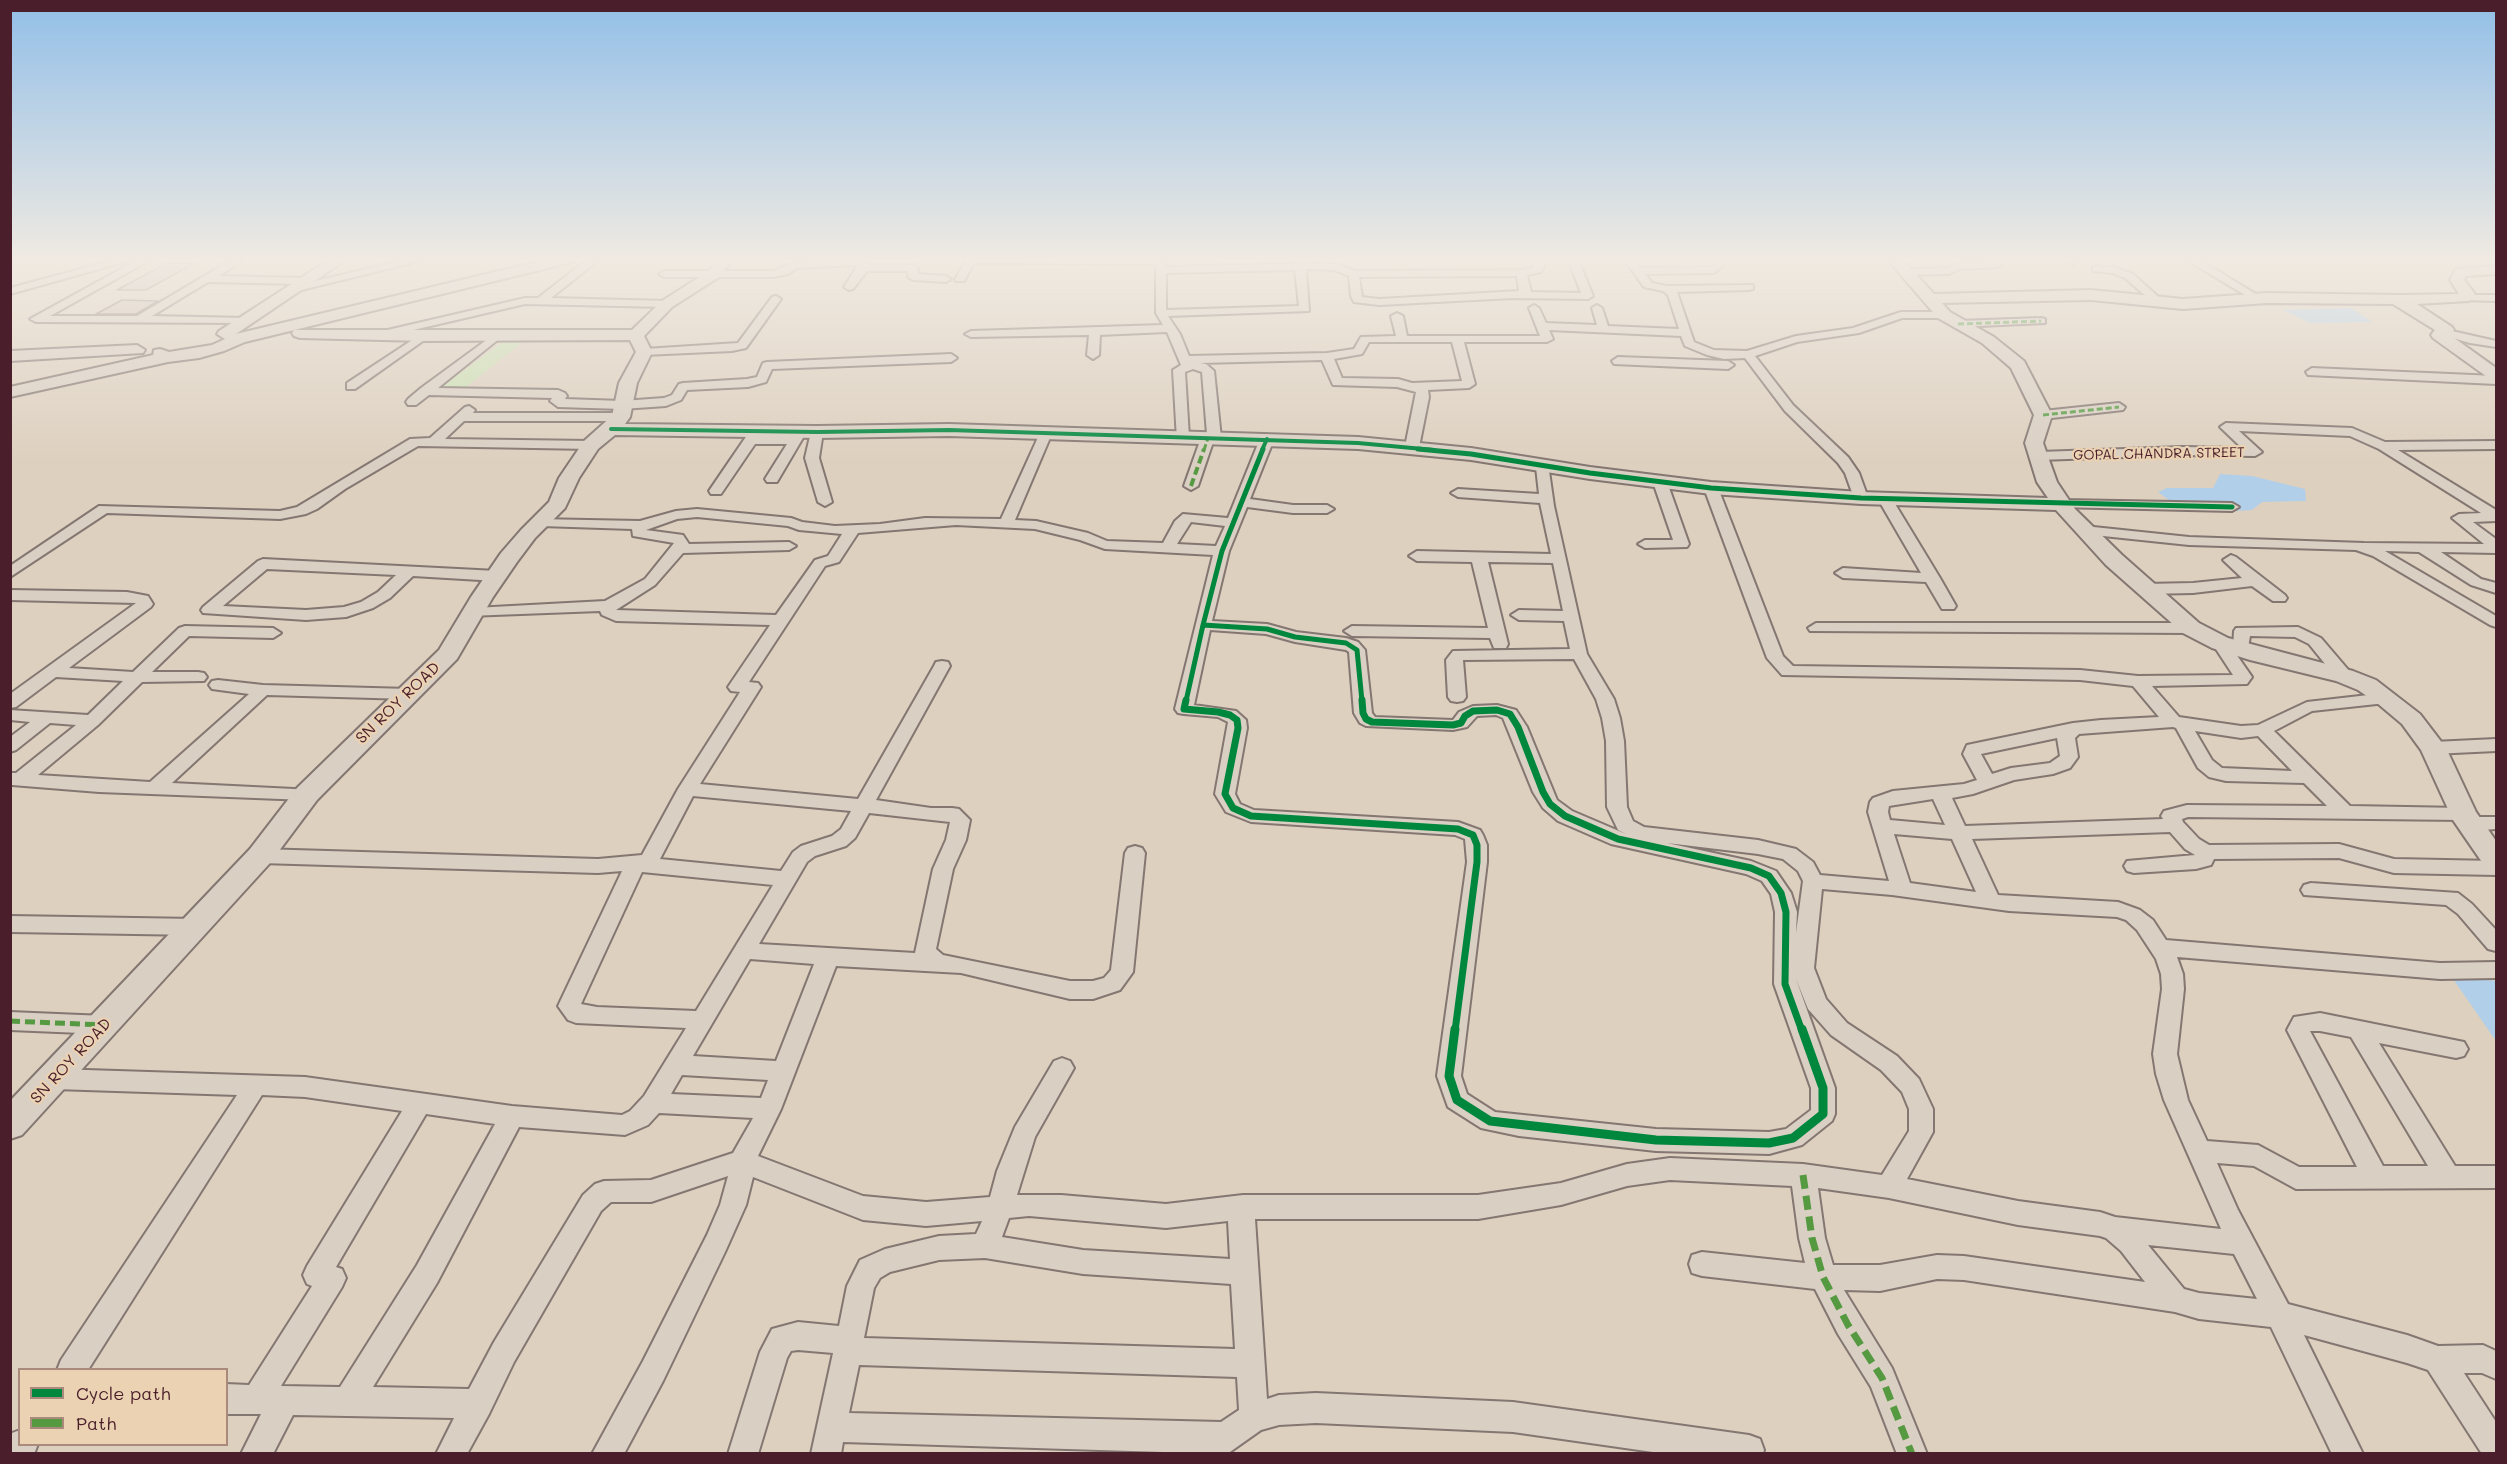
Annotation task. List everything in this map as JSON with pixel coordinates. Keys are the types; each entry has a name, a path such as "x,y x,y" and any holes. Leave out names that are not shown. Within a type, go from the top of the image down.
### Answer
{"street":[{"path":"10,361 218,348 238,327"},
{"path":"270,332 289,327"},
{"path":"379,335 411,327"},
{"path":"617,420 640,344 651,327"},
{"path":"232,336 270,332 495,336 732,348 742,346 756,327"},
{"path":"1399,327 1402,339"},
{"path":"1182,437 1179,370 1187,363 1295,356 1327,357 1358,352 1365,339 1547,339 1543,327"},
{"path":"1583,327 1685,333"},
{"path":"1683,327 1689,344 1711,353 1748,354 1796,339 1856,331 1866,327"},
{"path":"1967,327 1988,340 2018,365 2043,415 2034,443 2047,482 2061,504 2084,530 2145,589 2191,628 2220,643 2241,650 2344,676 2367,686 2386,698 2411,719 2433,748 2496,861"},
{"path":"2442,327 2446,330 2439,335 2496,375"},
{"path":"970,334 1170,328 1187,363"},
{"path":"1093,355 1095,332"},
{"path":"2443,332 2470,340 2496,344"},
{"path":"351,386 423,336"},
{"path":"412,402 495,336"},
{"path":"1411,387 1469,384 1457,339"},
{"path":"10,392 84,368 163,353"},
{"path":"1748,354 1789,408 1843,460 1852,473 1860,498"},
{"path":"10,356 58,357 84,368"},
{"path":"1327,357 1337,382 1398,383 1424,392 1412,447"},
{"path":"556,401 617,420 677,397 683,387 748,383 762,379 767,366 951,358"},
{"path":"1618,361 1757,366"},
{"path":"1187,363 1203,367 1208,371 1211,438 1191,486"},
{"path":"2312,372 2370,372 2496,380"},
{"path":"425,391 561,395 525,427 617,420 754,435 949,430 1268,440 1412,447 1471,454 1543,467 1711,488 1885,499 2232,507"},
{"path":"432,443 477,403"},
{"path":"2043,415 2119,407"},
{"path":"461,417 534,418"},
{"name":"SN ROY ROAD","path":"10,1125 260,856 307,794 449,654 497,576 528,534 558,504 569,478 591,445 617,420"},
{"name":"GOPAL CHANDRA STREET","path":"2039,456 2183,451 2255,452 2226,427 2352,432 2383,446 2496,446"},
{"path":"1006,523 1046,433"},
{"path":"772,479 804,434"},
{"path":"804,434 825,502"},
{"path":"716,491 754,435"},
{"path":"1203,625 1267,629 1295,637 1352,646 1358,650 1363,713 1366,719 1372,722 1453,725 1461,723 1465,716 1473,711 1497,710 1510,714 1518,727 1543,792 1550,804 1565,816 1618,839 1751,868 1769,876 1781,893 1786,912 1785,984 1823,1088 1823,1114 1793,1138 1769,1143 1656,1140 1490,1121 1457,1101 1449,1076 1477,862 1477,845 1473,835 1458,830 1251,816 1233,808 1225,794 1238,728 1237,720 1230,715 1218,712 1184,709 1203,625 1222,551 1268,440"},
{"path":"10,573 104,509 290,514 312,506 340,486 415,441 591,445"},
{"path":"2383,446 2496,517"},
{"path":"1543,467 1546,499 1579,654 1608,708 1615,741 1617,807 1625,825 1640,833 1758,847 1790,854 1806,867 1814,881 1803,968 1816,1003 1839,1029 1889,1063 1911,1086 1921,1109 1921,1132 1889,1187"},
{"path":"1645,544 1682,544 1660,482"},
{"path":"1711,488 1747,589 1775,658 1788,671 2080,675 2138,681 2241,680 2243,677 2240,671 2220,643"},
{"path":"1458,494 1546,499"},
{"path":"1885,499 1948,606"},
{"path":"1242,502 1278,508 1327,509"},
{"path":"541,522 640,525 676,515 697,513 791,522 824,529 880,528 933,521 1006,523 1036,525 1066,534 1083,536 1105,545 1222,551"},
{"path":"2496,517 2459,518 2496,548"},
{"path":"1168,548 1182,521 1188,518 1233,523"},
{"path":"474,613 609,606 650,582 682,543 678,538 638,533 640,525"},
{"path":"260,856 598,866 649,861 687,789 752,687 737,687 820,563 834,559 853,529"},
{"path":"2084,530 2189,540 2496,548"},
{"path":"679,549 789,546"},
{"path":"2358,546 2378,553 2496,622"},
{"path":"2422,547 2475,582 2496,588"},
{"path":"1417,556 1559,559"},
{"path":"1479,558 1502,655"},
{"path":"2231,560 2279,598"},
{"path":"409,571 384,595 367,605 346,612 306,615 209,610 263,564 409,571 497,576"},
{"path":"1843,573 1932,578"},
{"path":"2145,589 2193,588 2255,581"},
{"path":"10,595 128,597 142,599 145,604 10,703"},
{"path":"609,606 608,612 616,616 781,620"},
{"path":"1519,615 1571,616"},
{"path":"1816,628 2191,628"},
{"path":"1352,631 1497,633"},
{"path":"2241,650 2242,631 2298,632 2315,640 2344,676"},
{"path":"15,779 92,721 185,632 273,633"},
{"path":"1457,697 1454,660 1459,655 1579,654"},
{"path":"55,1079 305,1088 512,1116 625,1125 639,1118 653,1103 800,857 808,851 839,841 848,833 942,666"},
{"path":"53,672 136,677 198,677"},
{"path":"2138,681 2178,723 2205,764 2216,773 2309,777"},
{"path":"218,685 262,690 410,694"},
{"path":"155,788 262,690"},
{"path":"1988,783 1972,754 1973,749 2101,725 2178,723 2241,732 2262,730 2307,707 2386,698"},
{"path":"10,716 92,721"},
{"path":"10,746 46,718"},
{"path":"1892,888 1900,884 1899,875 1878,812 1880,802 1893,797 1966,790 2012,774 2053,768 2064,764 2069,757 2066,737 2073,729"},
{"path":"2262,730 2343,812"},
{"path":"2433,748 2496,745"},
{"path":"15,779 155,788 307,794"},
{"path":"687,789 930,814 952,814 960,820 956,840 943,869 926,951 937,962"},
{"path":"1940,794 1991,902"},
{"path":"2496,823 2478,830 2343,812 2187,811 2177,812 2171,816 2175,825 2192,844 2206,852 2339,851 2394,866 2496,868"},
{"path":"1882,826 1960,833 2175,825"},
{"path":"2134,866 2196,862 2204,860 2206,852"},
{"path":"745,951 937,962 961,965 1070,990 1092,990 1112,984 1122,972 1135,853"},
{"path":"628,864 788,879"},
{"path":"628,864 569,1006 576,1014 703,1020"},
{"path":"1814,881 1892,888 1991,902 2118,910 2133,915 2145,925 2161,948 2172,974 2173,989 2165,1054 2168,1074 2199,1151 2242,1243 2348,1454"},
{"path":"2311,890 2451,898 2465,909 2496,943"},
{"path":"10,924 196,927"},
{"path":"2161,948 2432,971 2496,970"},
{"path":"607,1454 653,1371 716,1243 733,1204 741,1176 742,1161 754,1143 769,1109 828,957"},
{"path":"10,1021 105,1025"},
{"path":"2377,1179 2298,1030 2302,1023 2320,1022 2456,1049"},
{"path":"2359,1030 2447,1175"},
{"path":"676,1065 782,1071"},
{"path":"985,1246 1001,1206 1010,1171 1024,1134 1062,1068"},
{"path":"72,1368 256,1085"},
{"path":"256,1400 332,1278 317,1275 420,1102"},
{"path":"653,1103 769,1109"},
{"path":"348,1401 428,1274 512,1116"},
{"path":"2199,1151 2258,1156 2296,1178 2377,1179 2447,1175 2496,1177"},
{"path":"451,1454 504,1352 592,1203 604,1192 651,1191 742,1161 862,1208 926,1214 1001,1206 1061,1206 1126,1214 1166,1216 1243,1207 1478,1207 1561,1194 1628,1175 1670,1169 1803,1175 1889,1187 2115,1229 2242,1243"},
{"path":"1803,1175 1812,1238 1823,1277 1848,1325 1882,1378 1912,1454"},
{"path":"1243,1207 1241,1226 1254,1417"},
{"path":"2115,1229 2130,1242 2175,1299"},
{"path":"1245,1272 1083,1262 985,1246 939,1248 885,1261 870,1269 861,1286 828,1440 1215,1445 1254,1417 1279,1410 1316,1408 1513,1417 1749,1450"},
{"path":"1702,1264 1823,1277 1880,1278 1937,1267 1964,1268 2175,1299 2199,1306 2280,1315 2407,1349 2438,1360 2483,1359 2496,1365"},
{"path":"743,1454 774,1352 782,1339 798,1336 847,1346 1250,1363"},
{"path":"2438,1360 2496,1448"},
{"path":"228,1400 479,1404"},
{"path":"256,1454 285,1400"}],"green space":[{"path":"507,339 522,342 460,392 437,390"}],"water":[{"path":"2220,474 2252,476 2305,489 2306,501 2262,502 2252,510 2218,512 2181,509 2158,492 2167,488 2213,488"},
{"path":"2451,976 2496,981 2496,1041"}],"marked path":[{"path":"2043,415 2119,407"},
{"path":"1191,486 1208,438"},
{"path":"10,1021 105,1025"},
{"path":"1803,1175 1812,1238 1823,1277 1848,1325 1882,1378 1912,1454"}],"cycle path":[{"path":"611,429 817,432 949,430 1358,443 1471,454 1590,473 1711,488 1861,498 2232,507"},
{"path":"1203,625 1267,629 1295,637 1346,643 1352,646 1357,650 1363,713 1366,719 1372,722 1453,725 1461,723 1465,716 1473,711 1497,710 1510,714 1518,727 1543,792 1550,804 1565,816 1618,839 1751,868 1769,876 1781,893 1786,912 1785,984 1823,1088 1823,1114 1793,1138 1769,1143 1656,1140 1490,1121 1457,1100 1449,1076 1477,862 1477,845 1473,835 1458,829 1251,816 1233,808 1225,794 1238,728 1237,720 1230,715 1218,712 1184,709 1199,641 1222,551 1267,439"}]}
